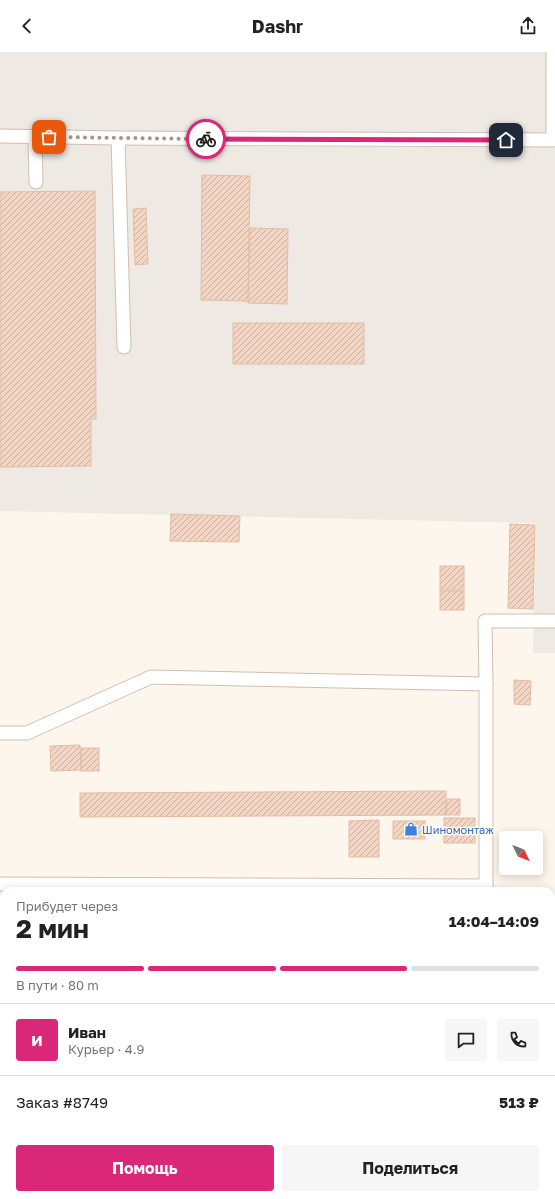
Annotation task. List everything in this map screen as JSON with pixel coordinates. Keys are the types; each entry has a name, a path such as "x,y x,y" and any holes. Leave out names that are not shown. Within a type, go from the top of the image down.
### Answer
{"lane":[{"path":"0,136 553,140 553,52"},
{"path":"35,136 36,182"},
{"path":"118,138 124,347"},
{"path":"486,887 485,621 555,621"},
{"path":"0,733 28,733 151,677 486,684"},
{"path":"0,884 364,887"}],"shaded area":[{"path":"0,52 555,52 555,653 533,653 536,523 0,511"}],"building":[{"path":"202,175 250,176 248,301 201,300"},
{"path":"95,191 96,419 91,419 91,466 0,467 0,192"},
{"path":"146,208 148,264 135,265 133,209"},
{"path":"250,228 288,229 287,304 248,303"},
{"path":"233,323 364,323 364,364 233,364"},
{"path":"171,514 240,516 239,542 170,541"},
{"path":"510,524 535,525 533,609 508,608"},
{"path":"440,566 464,566 464,590 440,590"},
{"path":"440,591 464,591 464,610 440,610"},
{"path":"514,680 531,681 530,705 514,704"},
{"path":"80,745 81,770 51,771 50,746"},
{"path":"81,748 99,748 99,771 81,771"},
{"path":"446,791 446,815 80,817 80,793"},
{"path":"447,799 460,799 460,815 446,815"},
{"path":"444,818 475,818 475,843 444,843"},
{"path":"379,820 379,857 349,857 349,821"},
{"path":"393,821 425,821 425,839 393,839"}],"way so far":[{"path":"49,137 206,139"}],"place":[{"name":"Шиномонтаж","path":"411,829"}],"route":[{"path":"206,139 506,140"}]}
